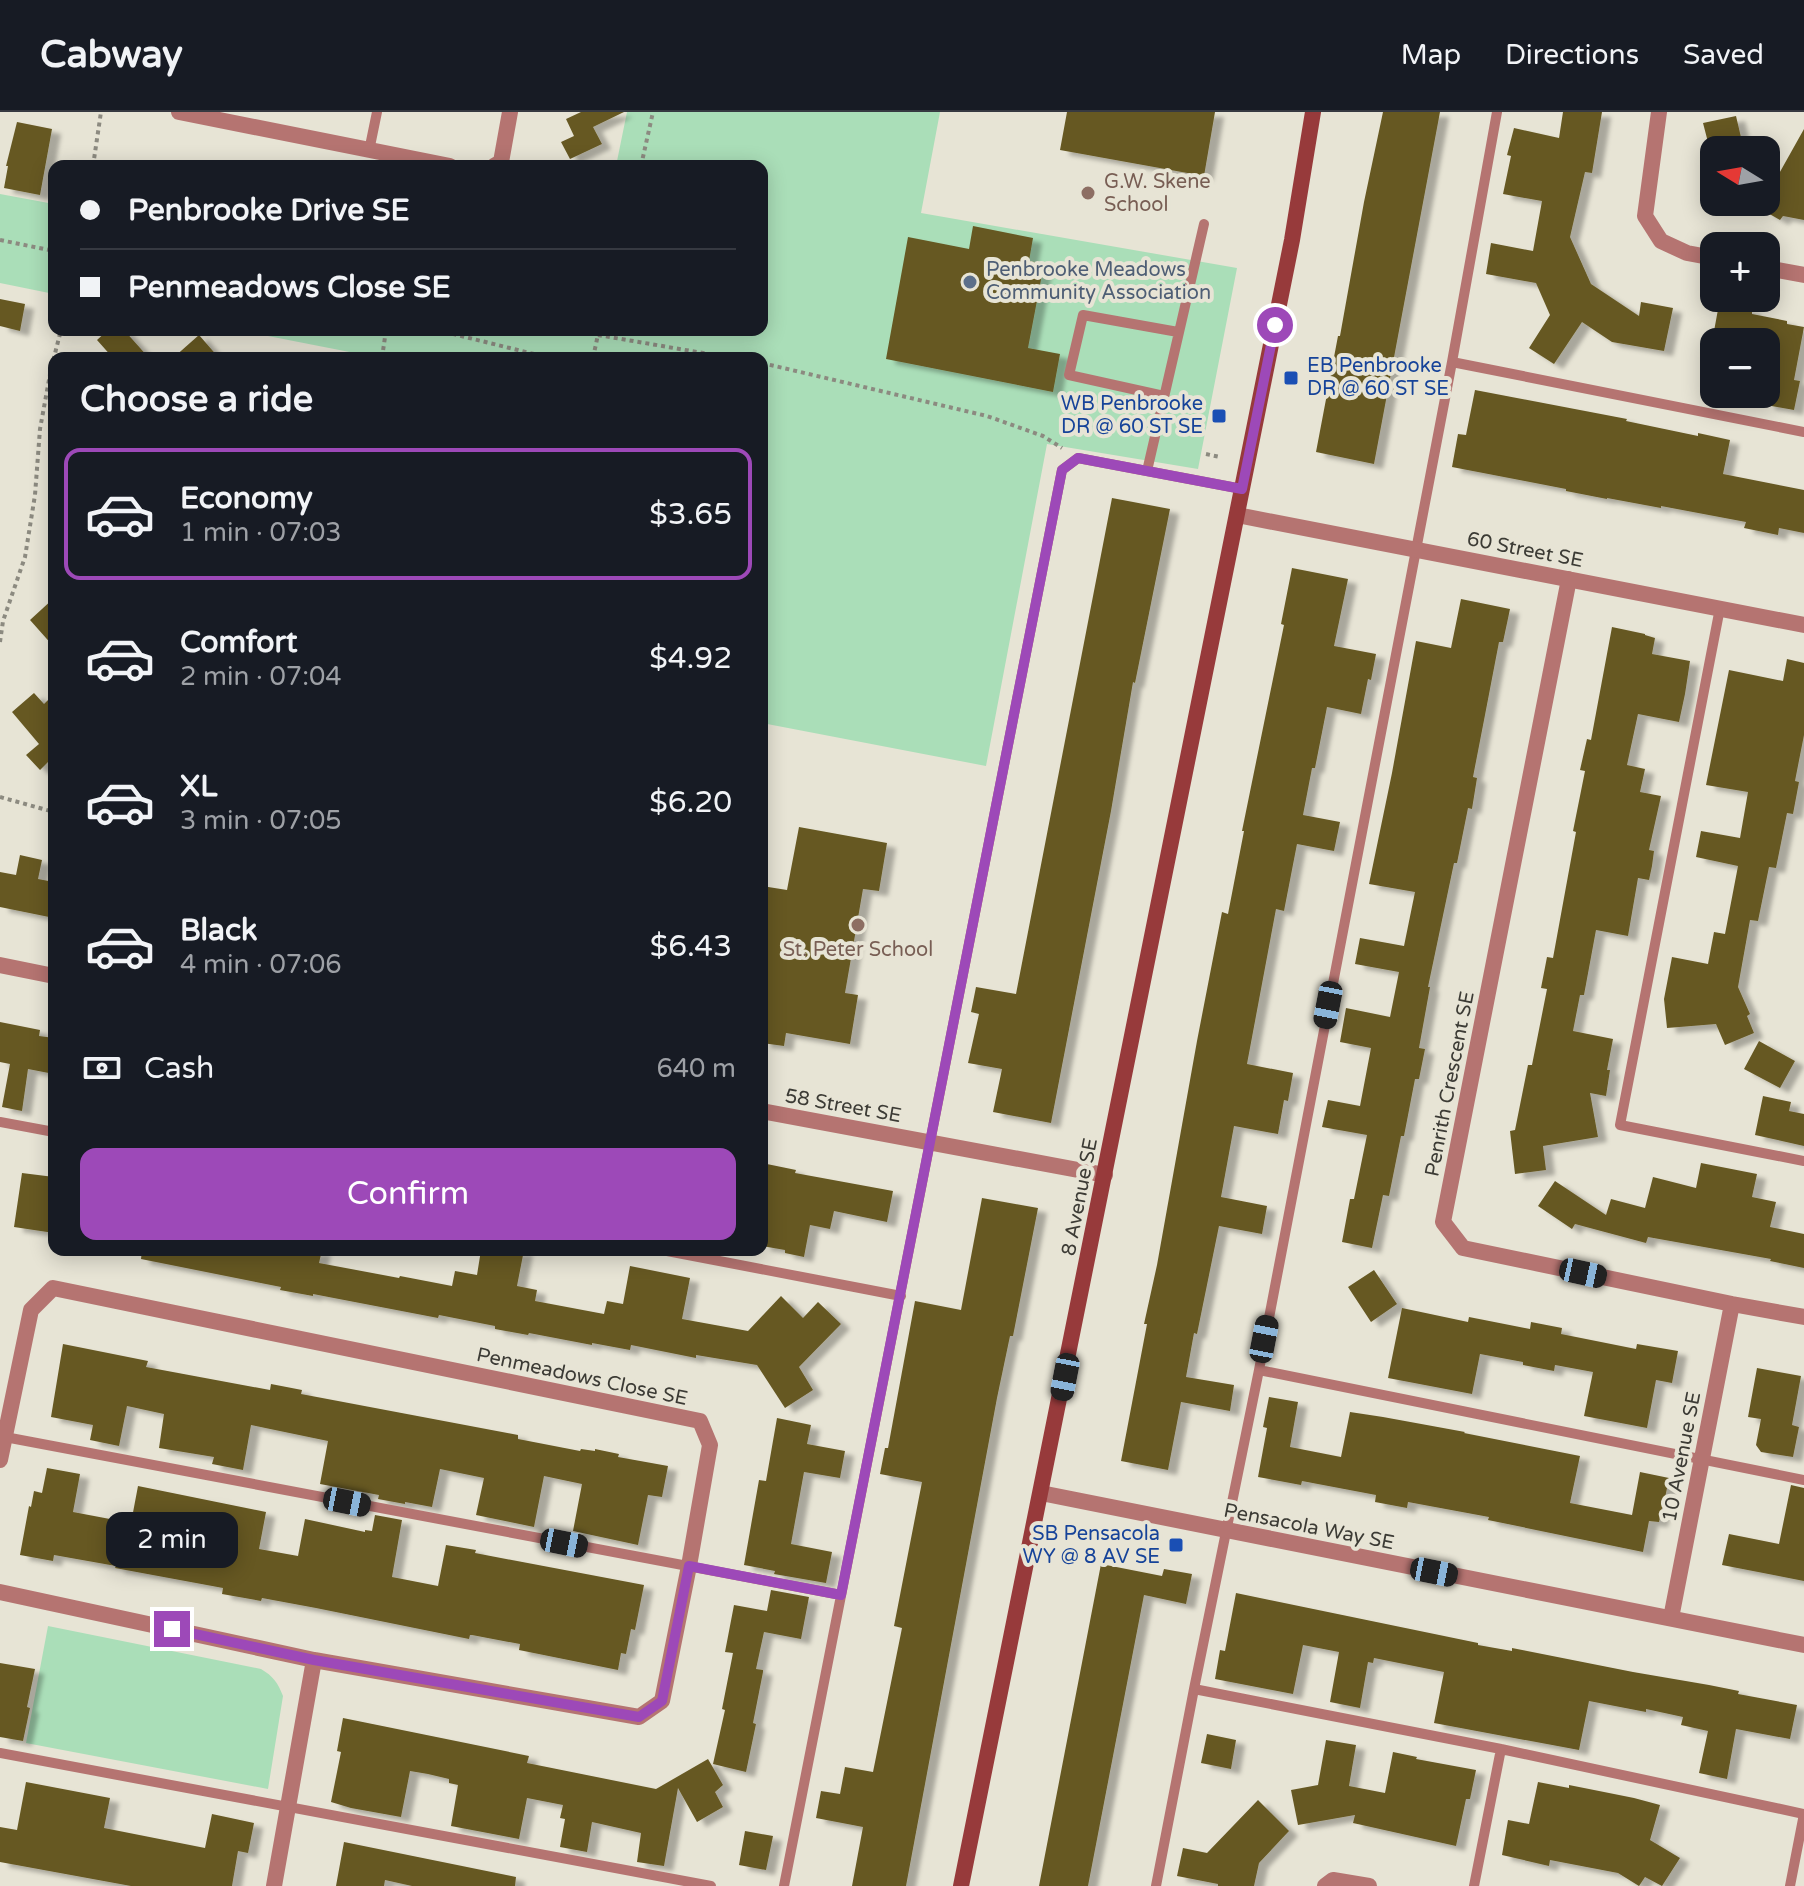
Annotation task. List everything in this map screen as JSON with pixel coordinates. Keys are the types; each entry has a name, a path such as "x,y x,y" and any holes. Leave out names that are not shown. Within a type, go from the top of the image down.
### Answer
{"street":[{"path":"179,112 239,118 418,160"},
{"path":"501,160 510,112"},
{"name":"8 Avenue SE","path":"961,1886 1292,240 1313,112"},
{"path":"1659,112 1645,216 1661,241 1700,255"},
{"path":"1780,271 1804,275"},
{"name":"60 Street SE","path":"1237,515 1804,625"},
{"name":"Penrith Crescent SE","path":"1569,579 1443,1222 1463,1248 1804,1317"},
{"path":"0,965 48,975"},
{"name":"58 Street SE","path":"768,1112 1105,1175"},
{"name":"Penmeadows Close SE","path":"0,1460 31,1310 53,1288 700,1421 710,1445 662,1701 639,1717 314,1660 0,1592"},
{"name":"10 Avenue SE","path":"1671,1618 1732,1304"},
{"name":"Pensacola Way SE","path":"1041,1493 1804,1645"},
{"path":"274,1886 314,1660"},
{"path":"1325,1886 1333,1880 1369,1886"}],"lane":[{"path":"369,151 377,112"},
{"path":"1156,1886 1259,1370 1497,112"},
{"path":"1147,471 1204,224"},
{"path":"1164,396 1069,375 1083,315 1178,332"},
{"path":"1452,362 1804,432"},
{"path":"784,1886 1062,470 1078,458 1242,489"},
{"path":"1720,608 1620,1125 1804,1161"},
{"path":"0,1122 48,1131"},
{"path":"693,1256 901,1296"},
{"path":"1259,1370 1804,1480"},
{"path":"5,1437 841,1595"},
{"path":"1194,1689 1501,1749 1804,1814 1790,1886"},
{"path":"1474,1886 1501,1749"},
{"path":"0,1753 711,1886"}],"path":[{"path":"94,160 101,112"},
{"path":"642,160 653,112"},
{"path":"0,240 48,250"},
{"path":"461,336 526,352"},
{"path":"614,336 700,352"},
{"path":"768,364 987,416 1043,436 1078,458"},
{"path":"0,642 3,621 25,557 48,385"},
{"path":"1206,454 1220,457"},
{"path":"0,797 48,810"}],"green space":[{"path":"627,112 940,112 921,213 1237,268 1198,469 1047,444 986,766 768,724 768,352 350,352 268,336 768,336 768,160 617,160"},
{"path":"0,194 48,203 48,293 0,283"},
{"path":"48,1626 261,1669 275,1680 283,1696 268,1789 26,1743"}],"building":[{"path":"581,112 624,112 593,127 602,144 570,159 561,142 574,136 566,119"},
{"path":"1067,112 1215,112 1204,176 1060,150"},
{"path":"1383,112 1440,112 1374,464 1316,452"},
{"path":"1563,112 1602,112 1592,173 1585,172 1570,237 1591,284 1639,316 1641,302 1673,308 1664,351 1612,342 1582,322 1554,364 1529,348 1550,315 1536,283 1486,274 1491,243 1533,251 1542,201 1503,194 1511,156 1507,155 1514,128 1559,138"},
{"path":"1736,116 1741,136 1706,136 1703,123"},
{"path":"17,122 52,129 40,195 4,188"},
{"path":"1804,129 1804,220 1783,216 1780,220 1773,216 1780,216 1780,172"},
{"path":"973,226 1033,238 1029,261 1044,264 1028,348 1060,354 1053,392 886,359 908,237 969,249"},
{"path":"0,299 25,304 20,331 0,326"},
{"path":"1718,312 1752,312 1804,327 1794,380 1800,381 1794,410 1780,408 1780,328 1715,328"},
{"path":"101,336 129,336 144,352 108,352 97,340"},
{"path":"200,336 214,352 180,352"},
{"path":"1475,390 1730,440 1723,474 1804,490 1804,533 1779,528 1778,535 1744,528 1746,522 1607,499 1452,467 1458,434 1466,435"},
{"path":"1112,498 1170,509 1133,682 1051,1123 993,1112 1002,1069 968,1063 979,1014 971,1012 976,987 1016,994"},
{"path":"1292,568 1348,579 1334,646 1376,654 1361,714 1327,707 1315,768 1312,768 1303,815 1340,822 1334,851 1297,844 1284,911 1276,909 1247,1064 1293,1073 1288,1101 1284,1100 1278,1134 1234,1126 1221,1197 1267,1206 1262,1234 1219,1226 1197,1334 1194,1333 1186,1377 1234,1385 1230,1411 1181,1402 1168,1470 1121,1461 1197,1041 1222,912 1228,914 1284,625 1281,624"},
{"path":"1461,599 1510,609 1503,642 1499,642 1473,777 1477,778 1472,809 1468,808 1457,863 1454,863 1428,987 1419,1048 1425,1049 1419,1079 1415,1079 1389,1196 1383,1195 1372,1248 1342,1242 1367,1135 1322,1127 1328,1100 1360,1106 1371,1048 1340,1042 1346,1008 1390,1017 1399,972 1355,964 1360,938 1404,946 1415,892 1369,884 1416,641 1451,648"},
{"path":"48,604 48,640 30,620"},
{"path":"1612,627 1655,638 1652,654 1690,661 1685,694 1679,722 1638,714 1627,765 1645,769 1640,792 1661,796 1649,850 1654,851 1652,866 1649,880 1638,878 1628,936 1596,930 1584,995 1580,995 1573,1031 1613,1039 1606,1096 1590,1093 1598,1137 1543,1146 1546,1170 1515,1174 1510,1131 1515,1130 1528,1065 1532,1065 1547,989 1541,988 1547,957 1553,958 1576,832 1573,831 1585,771 1580,770 1587,739 1591,740"},
{"path":"1787,659 1804,663 1804,735 1795,781 1799,782 1793,814 1787,813 1776,868 1769,867 1758,921 1750,920 1738,987 1750,1014 1747,1016 1754,1033 1725,1045 1716,1024 1667,1028 1664,999 1672,957 1708,964 1714,932 1725,934 1738,866 1696,857 1701,831 1740,838 1748,792 1706,785 1729,670 1783,681"},
{"path":"34,693 44,704 48,700 48,762 40,770 26,755 39,744 12,712"},
{"path":"799,827 887,843 879,891 863,889 845,993 858,995 850,1044 786,1033 784,1046 768,1044 768,887 787,890"},
{"path":"20,855 42,860 38,879 48,881 48,917 0,907 0,872 16,875"},
{"path":"0,1022 40,1030 39,1036 48,1037 48,1073 28,1069 22,1111 2,1107 10,1064 0,1062"},
{"path":"1759,1041 1795,1061 1780,1088 1744,1069"},
{"path":"1763,1096 1791,1102 1789,1111 1804,1114 1804,1146 1755,1135"},
{"path":"1701,1163 1757,1174 1752,1197 1776,1202 1770,1227 1804,1234 1804,1268 1648,1237 1646,1243 1575,1224 1572,1229 1538,1206 1555,1181 1606,1215 1611,1199 1645,1208 1653,1177 1696,1188"},
{"path":"768,1164 796,1170 795,1173 893,1191 887,1222 834,1211 830,1229 810,1225 804,1257 785,1253 785,1250 768,1247"},
{"path":"22,1173 48,1176 48,1232 14,1227"},
{"path":"982,1198 1038,1208 1013,1336 1010,1336 997,1398 906,1886 852,1886 863,1827 816,1818 821,1791 840,1794 845,1767 873,1772 902,1628 894,1626 922,1482 880,1474 885,1448 888,1448 915,1301 961,1310"},
{"path":"141,1256 321,1256 319,1263 452,1286 455,1271 477,1275 480,1256 523,1256 517,1286 537,1290 535,1301 604,1314 607,1301 623,1304 630,1266 690,1278 682,1319 748,1331 781,1296 803,1318 818,1302 841,1324 799,1367 813,1390 785,1408 757,1365 696,1355 696,1358 631,1345 630,1350 528,1335 439,1315 438,1318 280,1290 281,1287 141,1259"},
{"path":"1374,1270 1397,1304 1371,1322 1348,1287"},
{"path":"1402,1308 1468,1322 1469,1317 1530,1329 1531,1322 1562,1328 1561,1334 1636,1349 1637,1344 1678,1351 1672,1383 1656,1380 1647,1428 1584,1416 1593,1372 1555,1365 1554,1371 1480,1354 1472,1394 1388,1378"},
{"path":"63,1344 148,1361 146,1367 270,1390 271,1384 302,1390 301,1394 518,1435 518,1439 580,1451 595,1449 619,1454 618,1457 668,1466 662,1497 648,1495 638,1545 573,1531 582,1484 544,1476 534,1527 476,1515 484,1478 440,1469 432,1507 378,1499 379,1495 320,1484 328,1441 251,1425 243,1470 212,1464 214,1457 159,1448 164,1414 127,1406 119,1446 90,1440 93,1425 51,1417"},
{"path":"1757,1368 1801,1376 1792,1425 1799,1427 1793,1457 1761,1452 1756,1445 1761,1419 1748,1417"},
{"path":"1269,1397 1298,1402 1290,1447 1341,1457 1350,1412 1465,1432 1580,1456 1570,1503 1632,1515 1640,1472 1669,1478 1659,1522 1649,1521 1643,1552 1488,1520 1489,1517 1408,1502 1407,1508 1375,1502 1376,1495 1302,1481 1301,1485 1258,1477"},
{"path":"777,1418 811,1425 807,1444 845,1451 840,1478 804,1472 791,1544 832,1552 826,1583 744,1565 759,1480 766,1481"},
{"path":"47,1468 80,1474 73,1512 131,1523 138,1486 266,1512 259,1549 298,1556 305,1519 365,1532 372,1531 375,1515 402,1520 392,1577 438,1586 446,1545 644,1585 635,1630 631,1629 626,1654 621,1653 618,1670 519,1650 520,1644 472,1635 469,1639 262,1598 261,1601 222,1594 223,1588 116,1566 54,1555 53,1561 20,1555 29,1506 34,1491 42,1493"},
{"path":"1791,1485 1804,1488 1804,1581 1722,1565 1729,1534 1779,1544"},
{"path":"1101,1564 1162,1576 1164,1569 1192,1574 1186,1604 1144,1595 1088,1886 1039,1886"},
{"path":"771,1590 809,1597 801,1639 764,1632 756,1669 763,1672 746,1772 713,1764 733,1653 725,1652 734,1605 767,1611"},
{"path":"1236,1593 1478,1645 1512,1651 1512,1648 1709,1685 1797,1705 1790,1739 1736,1729 1727,1779 1699,1773 1708,1731 1681,1725 1683,1717 1646,1709 1646,1712 1589,1701 1579,1750 1434,1723 1444,1672 1374,1658 1373,1663 1368,1662 1360,1708 1330,1702 1339,1652 1303,1645 1293,1694 1215,1679 1220,1650 1225,1651"},
{"path":"0,1663 35,1669 23,1741 0,1737"},
{"path":"343,1718 529,1756 527,1763 656,1789 708,1759 723,1785 715,1792 723,1807 697,1822 678,1788 664,1866 637,1862 641,1833 592,1822 587,1852 560,1847 565,1819 560,1818 563,1805 527,1798 519,1839 451,1826 458,1785 449,1783 449,1779 428,1774 410,1771 401,1817 351,1808 331,1802 341,1752 337,1751"},
{"path":"1207,1734 1236,1740 1231,1769 1201,1763"},
{"path":"1326,1740 1356,1745 1349,1786 1385,1793 1393,1752 1476,1770 1456,1846 1353,1823 1355,1815 1298,1825 1291,1790 1318,1785"},
{"path":"26,1782 110,1798 104,1828 205,1848 212,1814 254,1823 248,1853 238,1851 232,1886 131,1886 0,1862 0,1827 17,1830"},
{"path":"1538,1782 1569,1788 1569,1785 1660,1805 1650,1840 1680,1858 1662,1886 1645,1877 1639,1886 1618,1873 1550,1860 1549,1866 1502,1855 1508,1820 1529,1824"},
{"path":"1258,1800 1289,1831 1259,1863 1254,1886 1218,1886 1177,1876 1183,1848 1207,1853"},
{"path":"745,1831 773,1836 766,1870 739,1865"},
{"path":"344,1842 516,1877 515,1886 412,1886 385,1880 384,1886 336,1886"}],"place":[{"name":"G.W. Skene School","path":"1088,193"},
{"name":"Penbrooke Meadows Community Association","path":"970,282"},
{"name":"EB Penbrooke DR @ 60 ST SE","path":"1291,378"},
{"name":"WB Penbrooke DR @ 60 ST SE","path":"1219,416"},
{"name":"St. Peter School","path":"858,925"},
{"name":"SB Pensacola WY @ 8 AV SE","path":"1176,1545"}],"route":[{"path":"172,1629 314,1660 639,1717 662,1701 689,1566 841,1595 1062,470 1078,458 1242,489 1275,325"}]}
